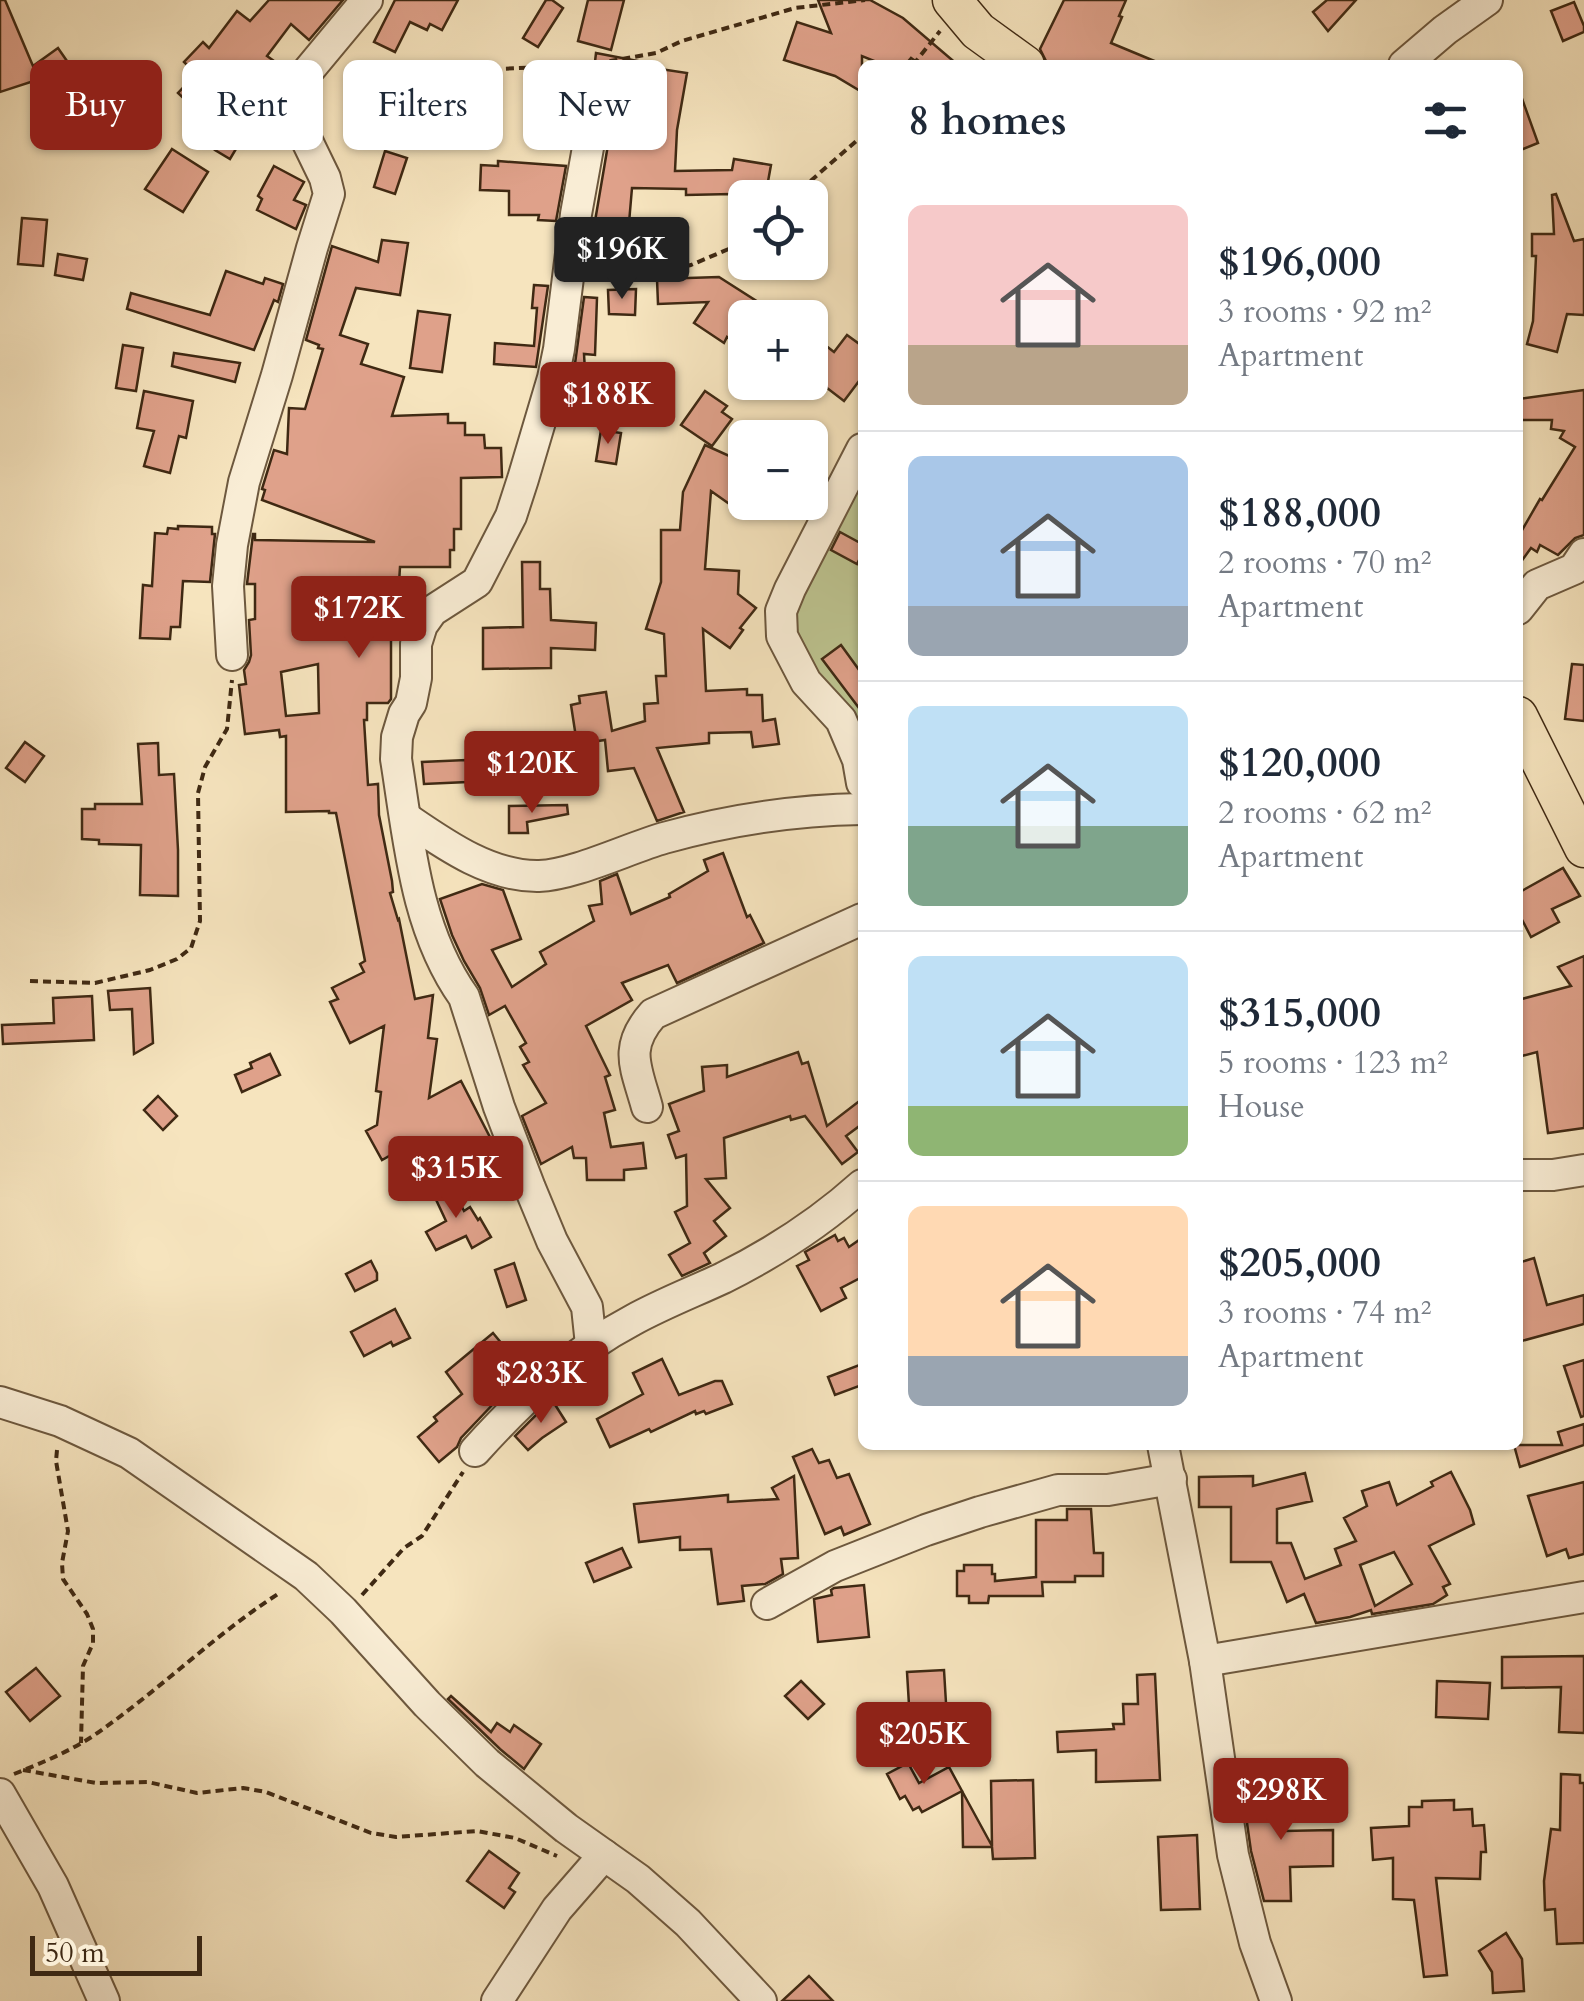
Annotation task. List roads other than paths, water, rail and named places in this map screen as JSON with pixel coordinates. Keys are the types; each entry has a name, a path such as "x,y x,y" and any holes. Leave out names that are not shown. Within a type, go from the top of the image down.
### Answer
{"main road":[{"path":"956,4 978,31 1018,60"},
{"path":"1523,726 1584,848"}],"street":[{"path":"232,655 228,586 244,482 329,194 292,110 293,94 367,0"},
{"path":"1410,60 1487,0"},
{"path":"588,150 554,378 511,516 478,582 432,611 422,625 416,644 411,704 397,738 396,759 421,904 437,949 464,997 499,1107 544,1223 587,1307 591,1345"},
{"path":"858,457 781,611 782,636 792,658 806,682 841,720 858,760"},
{"path":"1523,603 1536,585 1574,570 1584,554"},
{"path":"406,818 473,859 508,872 538,876 563,872 666,838 750,819 813,810 858,809"},
{"path":"647,1107 633,1050 640,1030 653,1014 858,920"},
{"path":"1523,1175 1584,1170"},
{"path":"475,1451 508,1415 591,1345 634,1319 728,1276 788,1242 858,1188"},
{"path":"0,1402 60,1420 129,1454 306,1576 344,1611 416,1693 488,1763 566,1828 596,1864 638,1879 688,1923 761,2001"},
{"path":"1164,1450 1205,1661 1233,1855 1255,1942 1276,2001"},
{"path":"766,1604 834,1566 980,1512 1058,1490 1108,1490 1170,1479"},
{"path":"1205,1661 1584,1597"},
{"path":"6,1784 104,2001"},
{"path":"497,2001 557,1909 596,1864"}]}
